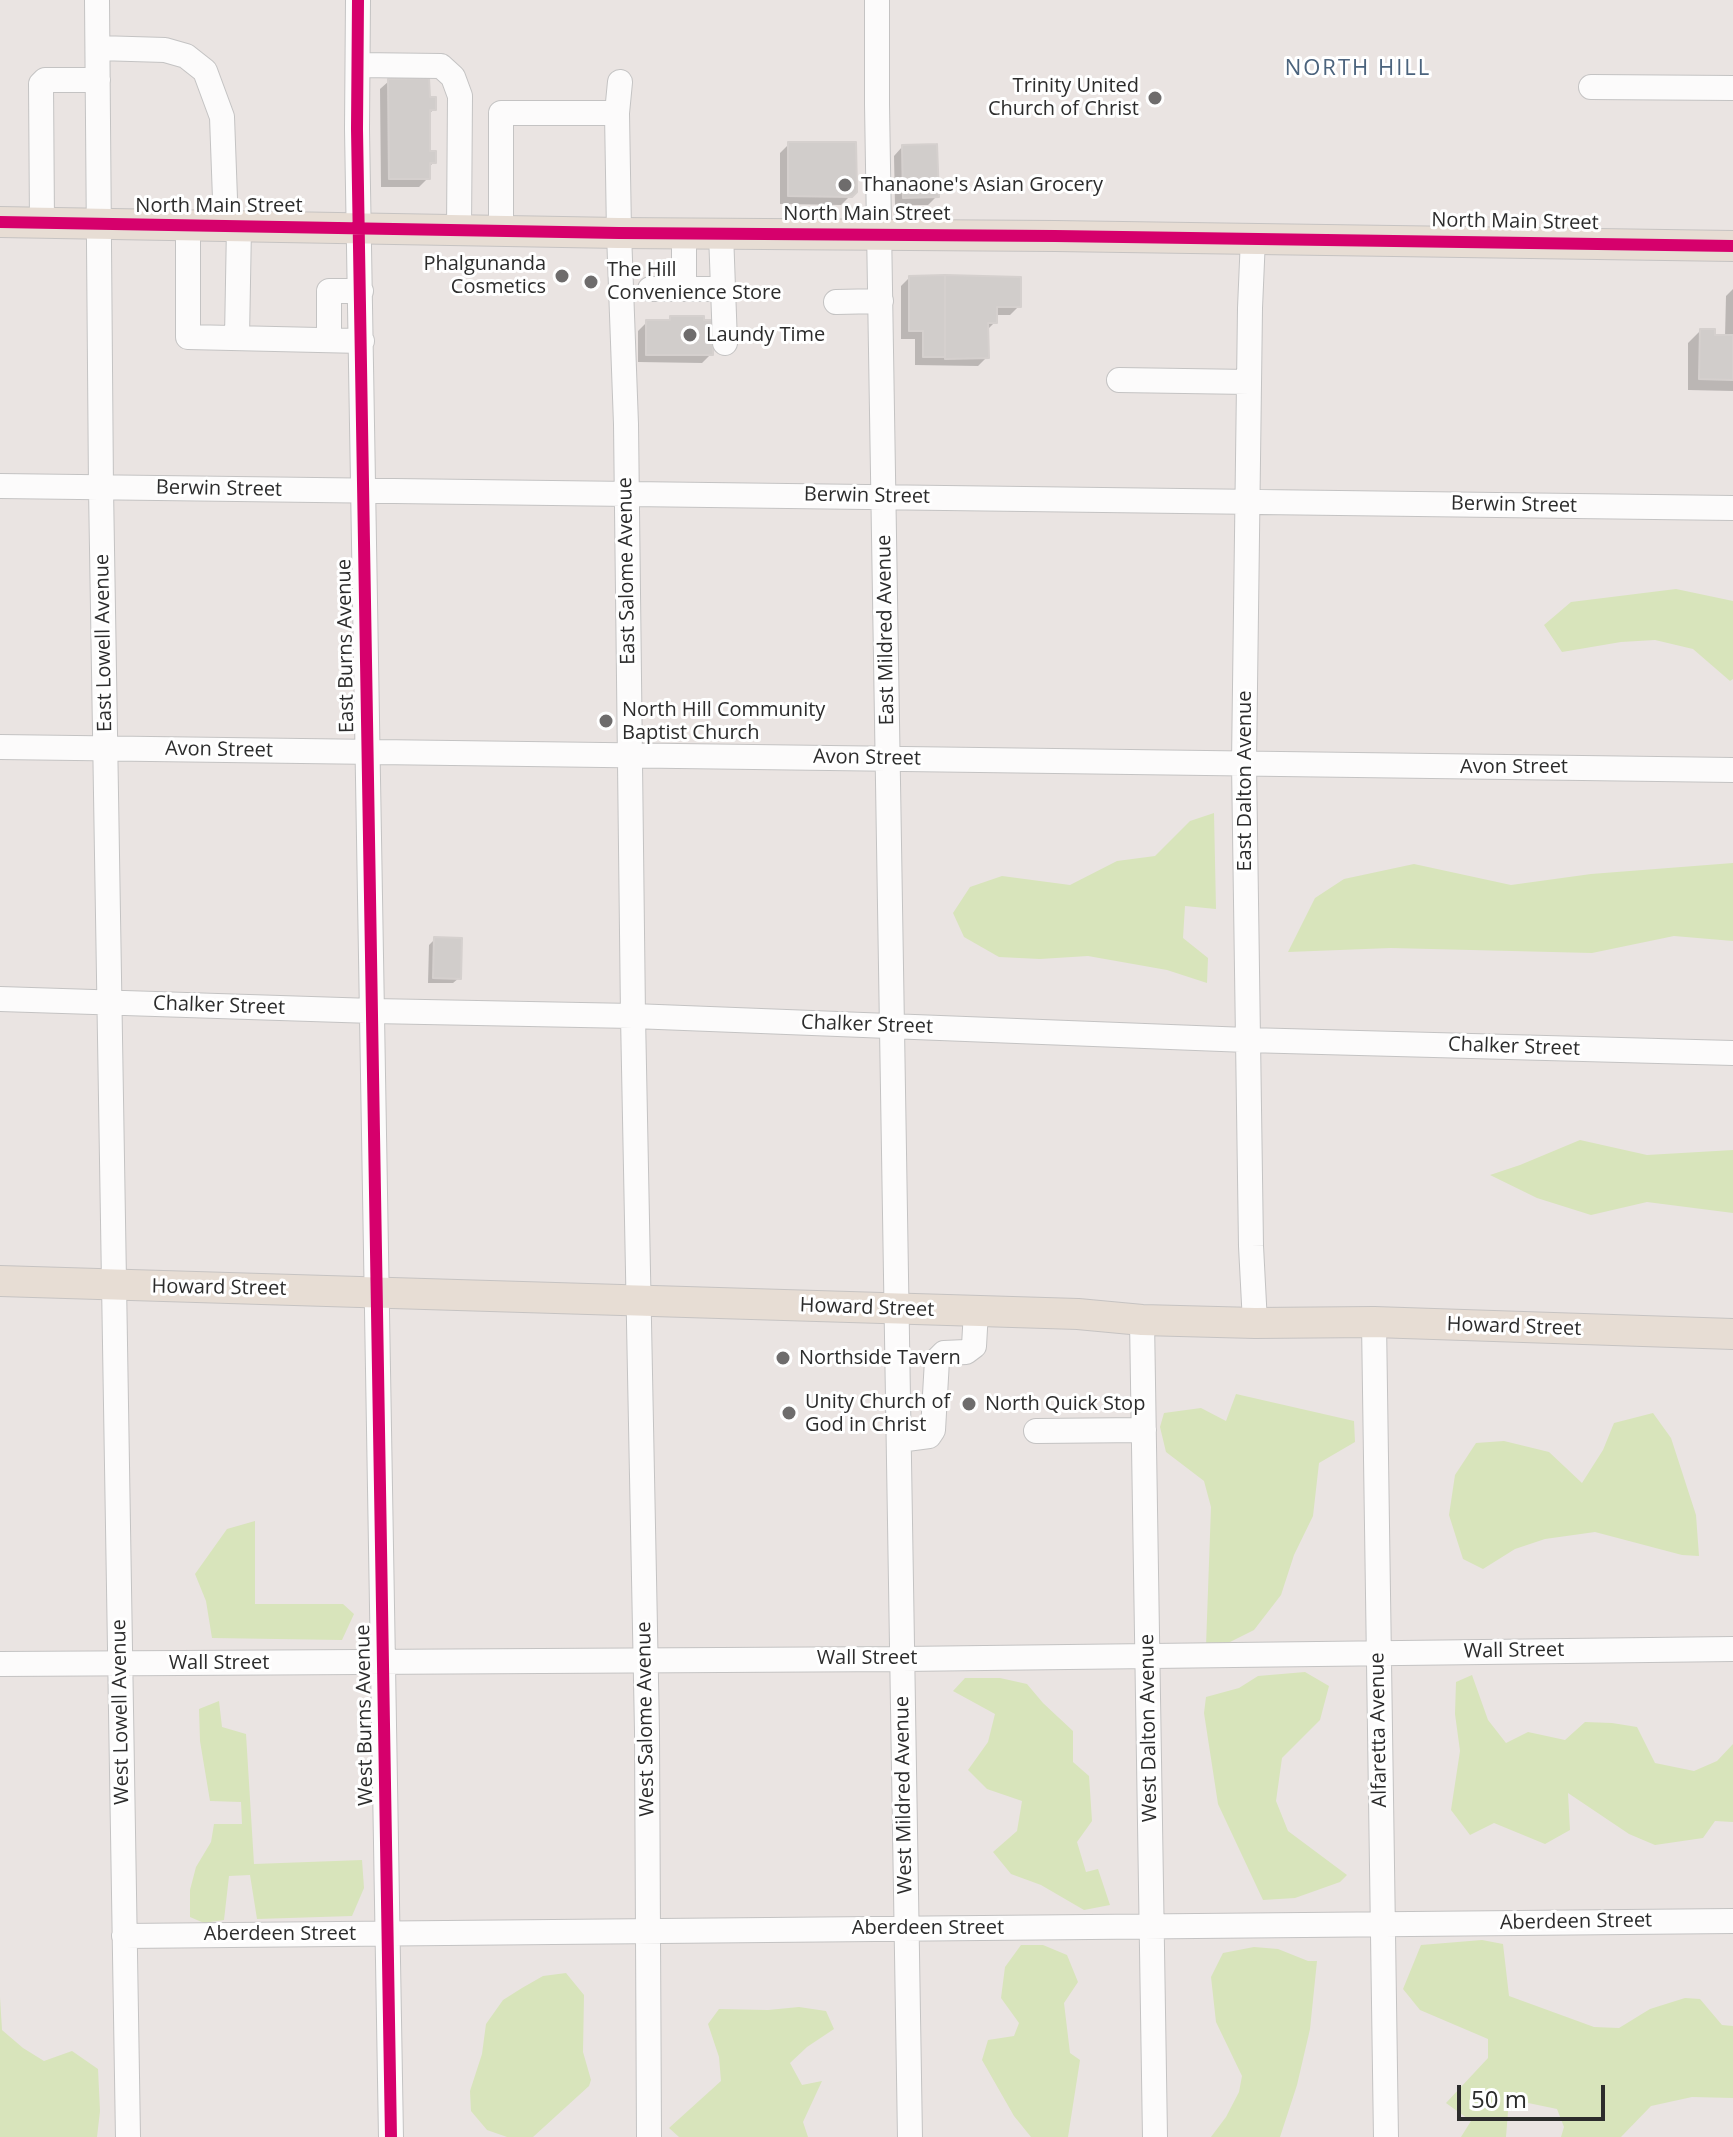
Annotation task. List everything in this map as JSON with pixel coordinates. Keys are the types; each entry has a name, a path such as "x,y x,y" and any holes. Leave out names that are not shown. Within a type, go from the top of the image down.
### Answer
{"main road":[{"name":"North Main Street","path":"0,222 619,233 1733,246"},
{"name":"Howard Street","path":"0,1281 113,1287 1078,1314 1142,1320 1374,1322 1733,1334"}],"street":[{"name":"East Lowell Avenue","path":"97,0 113,1287"},
{"name":"East Burns Avenue","path":"358,0 377,1293"},
{"name":"East Mildred Avenue","path":"877,0 898,1309"},
{"path":"98,48 165,50 186,56 205,71 222,117 232,226 237,338"},
{"path":"358,65 441,66 453,77 460,96 459,229"},
{"path":"42,223 41,84 45,80 98,80"},
{"name":"East Salome Avenue","path":"620,82 617,113 640,1301"},
{"path":"1591,87 1733,88"},
{"path":"501,230 501,113 617,113"},
{"path":"188,226 188,337 362,341"},
{"path":"684,233 684,289"},
{"path":"721,233 725,343"},
{"name":"East Dalton Avenue","path":"1253,238 1244,763 1247,1040 1255,1323"},
{"path":"650,289 723,289"},
{"path":"329,340 329,291 361,291"},
{"path":"836,302 881,301"},
{"path":"1119,380 1249,382"},
{"name":"Berwin Street","path":"0,486 1733,508"},
{"name":"Avon Street","path":"0,747 1733,770"},
{"name":"Chalker Street","path":"0,999 633,1016 1247,1040 1733,1053"},
{"name":"West Lowell Avenue","path":"113,1287 117,1356 128,2137"},
{"name":"West Burns Avenue","path":"377,1293 391,2137"},
{"name":"West Salome Avenue","path":"640,1301 649,2137"},
{"name":"West Mildred Avenue","path":"898,1309 910,2137"},
{"path":"899,1440 929,1436 933,1430 937,1360 944,1353 966,1352 974,1346 976,1311"},
{"name":"West Dalton Avenue","path":"1142,1320 1155,2137"},
{"name":"Alfaretta Avenue","path":"1374,1322 1386,2137"},
{"path":"1036,1431 1144,1430"},
{"name":"Wall Street","path":"0,1664 902,1659 1733,1649"},
{"name":"Aberdeen Street","path":"124,1936 1733,1921"}],"green space":[{"path":"1676,589 1733,601 1733,679 1730,681 1693,649 1655,640 1562,652 1544,625 1571,602"},
{"path":"1214,813 1216,909 1185,906 1183,938 1208,958 1207,983 1167,970 1088,956 1040,959 999,957 964,937 953,913 970,887 1002,876 1070,885 1117,861 1155,856 1190,821"},
{"path":"1733,863 1733,941 1674,936 1592,953 1391,948 1288,952 1315,898 1344,879 1414,864 1511,885 1591,874"},
{"path":"1580,1140 1647,1155 1733,1150 1733,1213 1647,1202 1591,1215 1537,1198 1490,1175"},
{"path":"1236,1394 1354,1421 1355,1442 1319,1463 1313,1516 1294,1555 1281,1595 1254,1630 1228,1643 1206,1646 1211,1507 1204,1481 1166,1452 1160,1427 1164,1413 1201,1408 1226,1421"},
{"path":"1653,1413 1671,1438 1696,1515 1699,1556 1682,1555 1595,1532 1545,1539 1515,1549 1483,1569 1463,1559 1449,1515 1455,1475 1476,1443 1504,1441 1549,1452 1582,1483 1603,1450 1614,1423"},
{"path":"255,1521 255,1604 343,1604 354,1614 342,1640 212,1638 206,1601 195,1574 227,1529"},
{"path":"1305,1672 1329,1686 1320,1720 1282,1758 1276,1801 1288,1831 1347,1875 1340,1882 1295,1898 1263,1900 1218,1804 1204,1713 1206,1697 1239,1688 1258,1676"},
{"path":"1472,1675 1488,1720 1506,1743 1528,1732 1565,1740 1585,1722 1612,1723 1637,1727 1655,1763 1694,1771 1717,1761 1733,1744 1733,1822 1715,1821 1703,1838 1655,1845 1629,1834 1568,1793 1570,1830 1545,1844 1494,1823 1470,1835 1451,1810 1460,1751 1455,1714 1456,1682"},
{"path":"965,1678 1000,1678 1027,1684 1073,1731 1073,1762 1089,1776 1092,1821 1077,1842 1086,1872 1098,1869 1110,1905 1084,1910 1041,1885 1011,1874 993,1852 1017,1831 1022,1801 987,1789 968,1770 988,1742 995,1714 953,1691"},
{"path":"219,1701 222,1727 246,1734 254,1864 362,1860 364,1888 352,1916 257,1919 250,1875 229,1876 224,1920 204,1923 190,1917 190,1890 196,1867 211,1842 214,1824 242,1824 241,1802 210,1801 200,1741 199,1709"},
{"path":"1482,1940 1503,1944 1509,1996 1594,2027 1619,2028 1650,2009 1685,1998 1700,1999 1722,2025 1733,2026 1733,2098 1692,2097 1651,2106 1621,2137 1561,2137 1564,2127 1557,2109 1509,2099 1506,2137 1461,2137 1471,2121 1446,2103 1488,2058 1488,2039 1420,2010 1403,1989 1421,1945"},
{"path":"1021,1945 1043,1945 1067,1955 1078,1982 1064,2003 1070,2053 1080,2060 1068,2137 1031,2137 1014,2116 982,2060 988,2040 1014,2036 1019,2023 1001,1998 1005,1967"},
{"path":"1254,1947 1278,1949 1308,1961 1317,1961 1310,2029 1297,2085 1280,2137 1211,2137 1239,2092 1242,2076 1216,2022 1211,1977 1223,1953"},
{"path":"566,1973 584,1995 583,2052 591,2080 589,2086 533,2137 507,2137 487,2130 471,2111 470,2091 482,2054 486,2024 503,2000 543,1976"},
{"path":"0,1997 2,2030 23,2048 44,2061 72,2051 98,2069 100,2111 97,2137 0,2137"},
{"path":"799,2007 826,2011 834,2029 790,2063 802,2085 822,2081 803,2122 808,2137 679,2137 669,2128 721,2081 719,2057 708,2024 719,2009"}],"building":[{"path":"429,78 430,97 436,97 436,110 430,110 430,151 436,151 436,163 430,163 430,179 389,179 388,79"},
{"path":"788,142 856,142 857,192 852,197 788,196"},
{"path":"937,144 939,197 903,198 902,145"},
{"path":"945,275 1021,277 1021,307 997,307 997,323 988,323 989,358 945,359"},
{"path":"945,275 945,357 923,357 923,331 909,331 909,276"},
{"path":"670,316 704,316 704,320 713,320 713,355 646,355 646,320 670,320"},
{"path":"1700,329 1715,329 1715,335 1733,335 1733,380 1699,379"},
{"path":"434,937 462,938 461,979 433,978"}],"cycle path":[{"path":"358,0 357,129 391,2137"},
{"path":"0,222 619,233 1733,246"}],"place":[{"name":"Trinity United Church of Christ","path":"1155,98"},
{"name":"Thanaone's Asian Grocery","path":"845,185"},
{"name":"Phalgunanda Cosmetics","path":"562,276"},
{"name":"The Hill Convenience Store","path":"591,282"},
{"name":"Laundy Time","path":"690,335"},
{"name":"North Hill Community Baptist Church","path":"606,721"},
{"name":"Northside Tavern","path":"783,1358"},
{"name":"North Quick Stop","path":"969,1404"},
{"name":"Unity Church of God in Christ","path":"789,1413"}],"district":[{"name":"NORTH HILL","path":"1358,69"}]}
